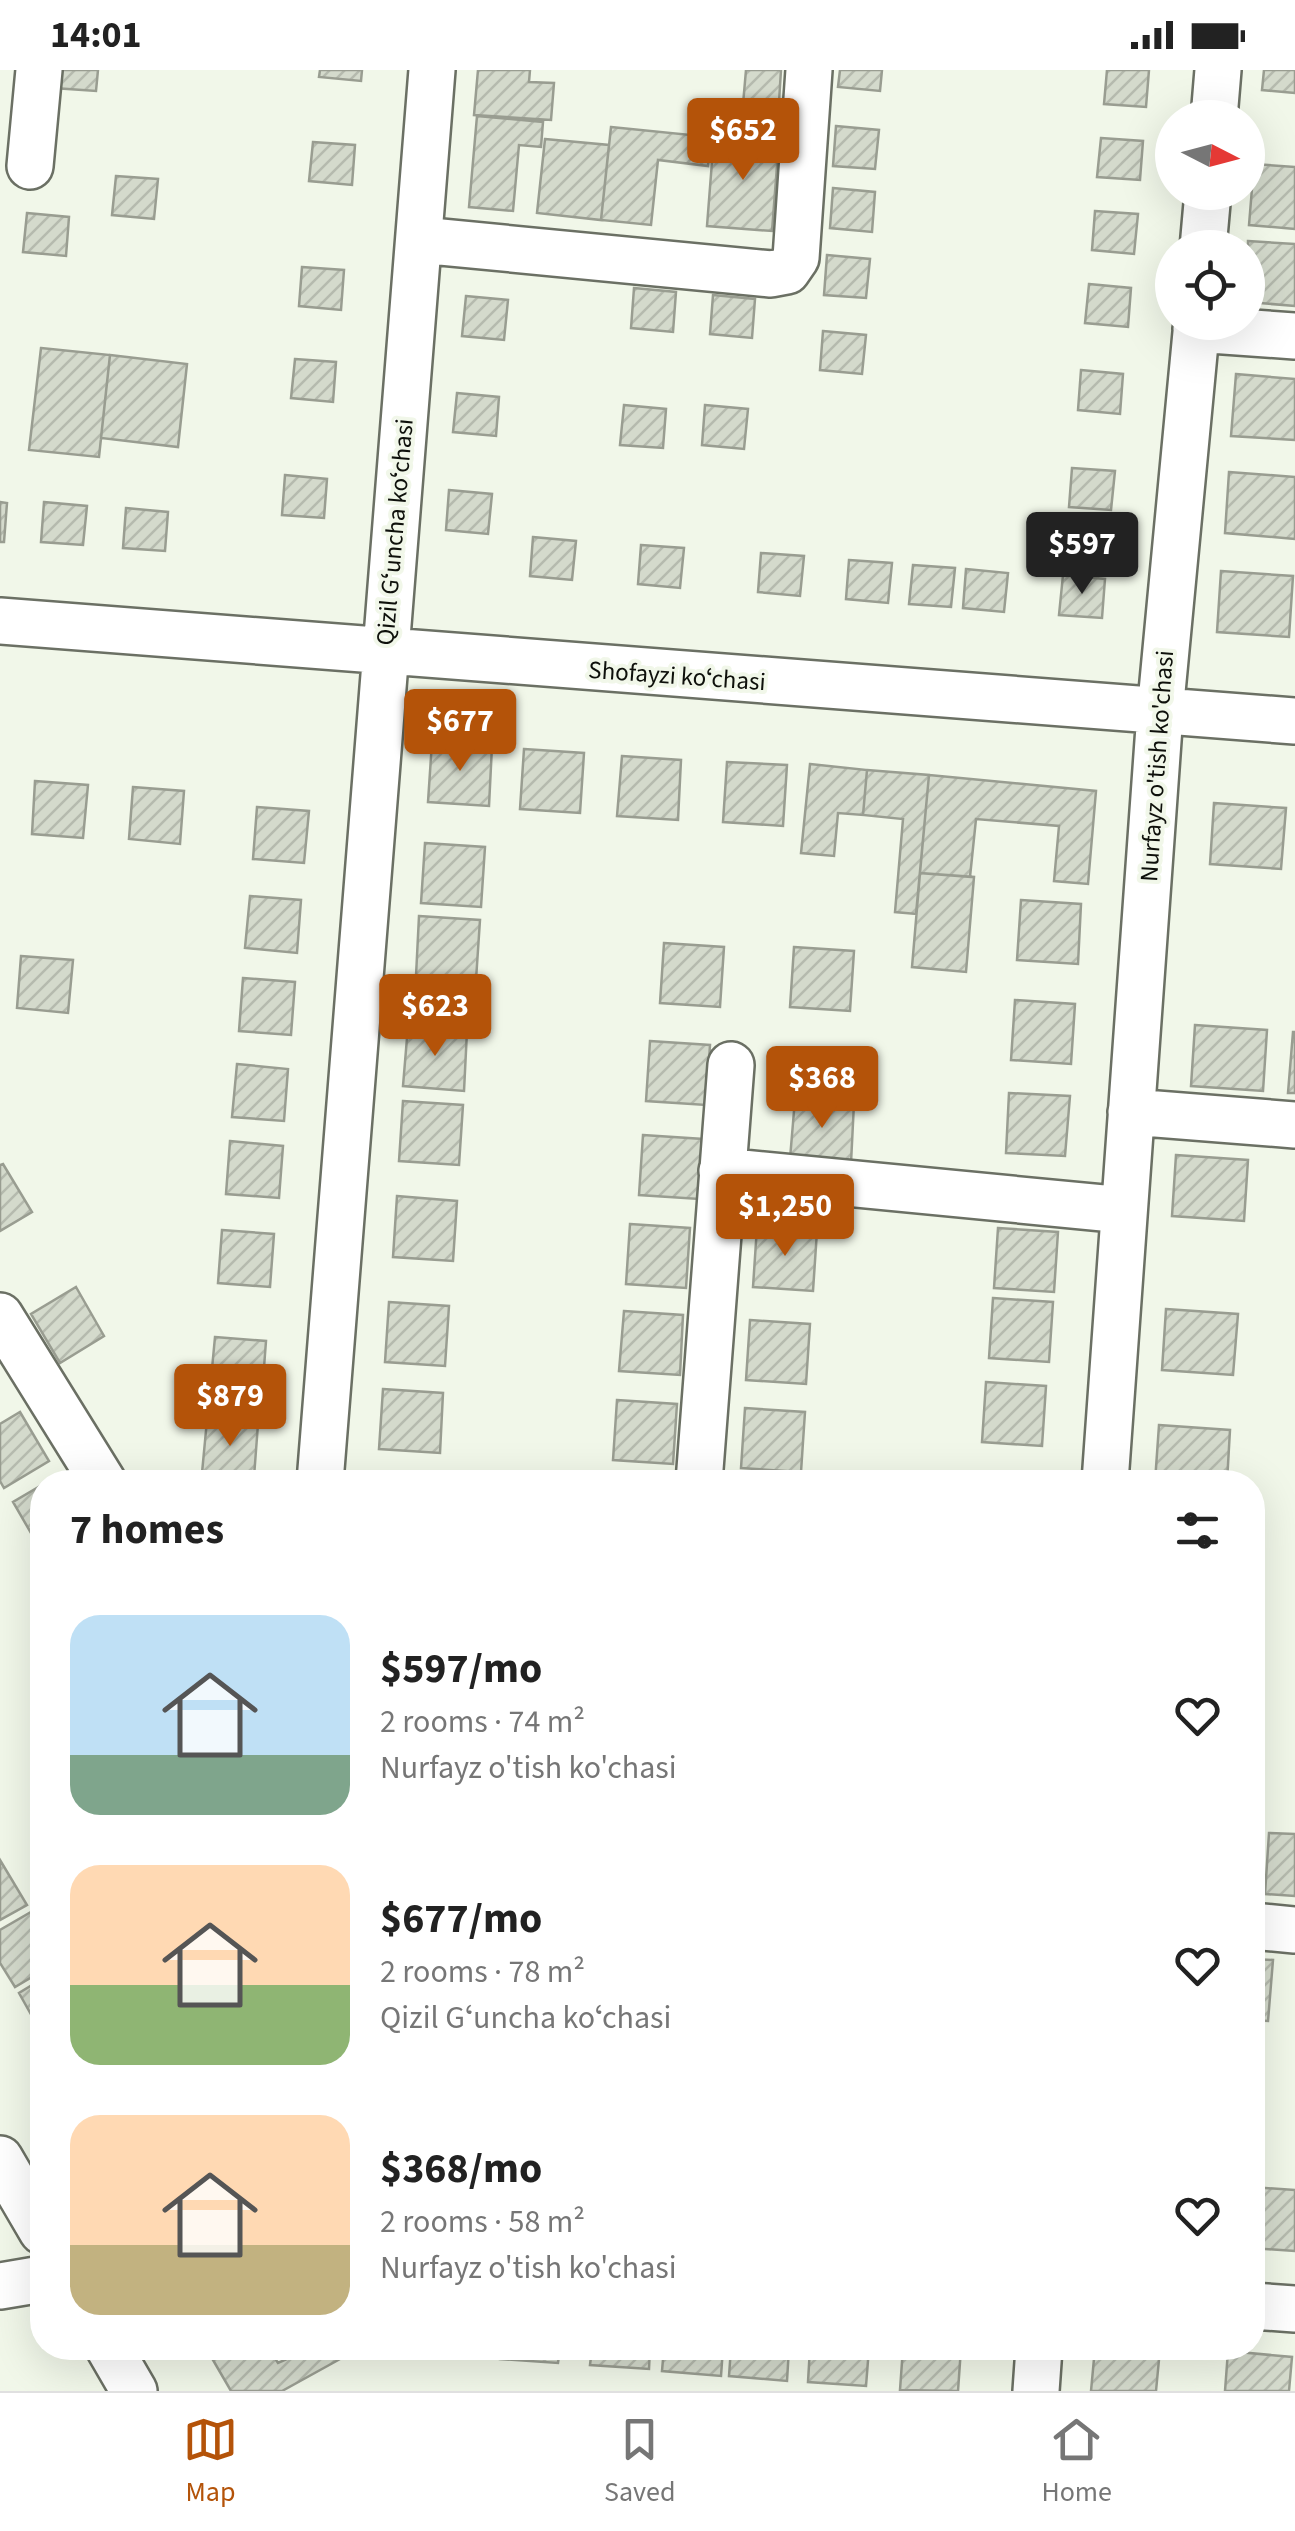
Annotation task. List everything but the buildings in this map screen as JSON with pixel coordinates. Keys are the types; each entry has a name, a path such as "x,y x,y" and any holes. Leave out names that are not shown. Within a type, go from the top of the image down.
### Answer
{"street":[{"path":"30,166 39,70"},
{"name":"Qizil Gʻuncha koʻchasi","path":"321,1470 432,70"},
{"path":"420,240 771,274 787,271 796,258 808,70"},
{"path":"1216,100 1218,70"},
{"path":"1265,333 1295,336"},
{"name":"Nurfayz o'tish ko'chasi","path":"1106,1470 1160,713 1196,340"},
{"name":"Shofayzi koʻchasi","path":"0,621 385,654 1295,721"},
{"path":"700,1470 731,1065"},
{"path":"1132,1112 1295,1125"},
{"path":"722,1171 1124,1210"},
{"path":"0,1316 96,1470"},
{"path":"1265,1927 1295,1930"},
{"path":"0,2159 30,2210"},
{"path":"0,2286 30,2282"},
{"path":"1265,2307 1295,2310"},
{"path":"116,2360 134,2391"},
{"path":"1036,2391 1039,2360"}]}
